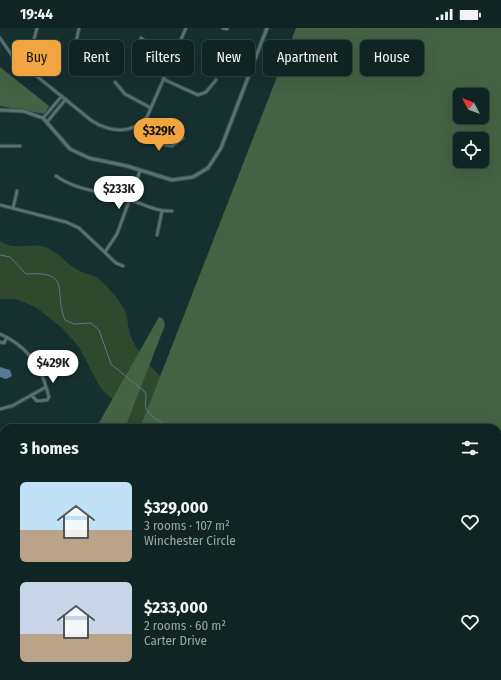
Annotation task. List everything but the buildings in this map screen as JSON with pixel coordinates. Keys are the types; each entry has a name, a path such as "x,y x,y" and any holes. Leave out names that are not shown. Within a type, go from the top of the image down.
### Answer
{"street":[{"path":"34,40 37,28"},
{"path":"76,40 79,28"},
{"path":"181,40 186,28"},
{"path":"223,28 227,29"},
{"path":"0,110 23,111 44,118 62,140 78,154 89,158 127,166 172,180 182,180 202,172 214,162 222,148 267,28"},
{"path":"0,40 12,56"},
{"path":"37,76 92,121 105,127 120,130 130,129 140,125 147,117 164,76"},
{"path":"163,79 198,95 206,92 216,80"},
{"path":"115,82 125,94 151,108"},
{"path":"44,118 62,96"},
{"path":"47,122 66,99"},
{"path":"140,125 158,144 172,146 183,138"},
{"path":"0,146 20,146"},
{"path":"104,252 117,234 140,171"},
{"path":"56,176 77,188 130,199 162,211 172,211"},
{"path":"12,208 17,191"},
{"path":"0,205 66,222 79,228 116,263 123,266"},
{"path":"157,235 162,211"},
{"path":"0,334 22,347 33,359 43,375 49,397 47,400 37,401 31,395"},
{"path":"0,342 4,343 8,338"},
{"path":"0,409 8,408 46,387"}],"green space":[{"path":"296,28 501,28 501,424 142,424 277,76 352,76 352,40 291,40"},
{"path":"0,67 49,106 45,114 0,106"},
{"path":"0,241 5,244 15,246 41,246 56,253 81,272 96,277 110,289 123,307 126,312 131,336 137,348 153,370 193,408 207,424 126,424 118,404 101,389 79,347 62,328 37,308 16,299 0,299"},
{"path":"159,317 163,319 165,325 127,424 98,424"}],"water":[{"path":"0,367 10,370 12,376 6,379 0,377"}],"waterway":[{"path":"0,255 10,257 26,274 41,274 50,276 56,280 59,285 62,310 65,320 74,324 91,323 99,330 111,364 145,392 146,408 154,418 164,424"}]}
